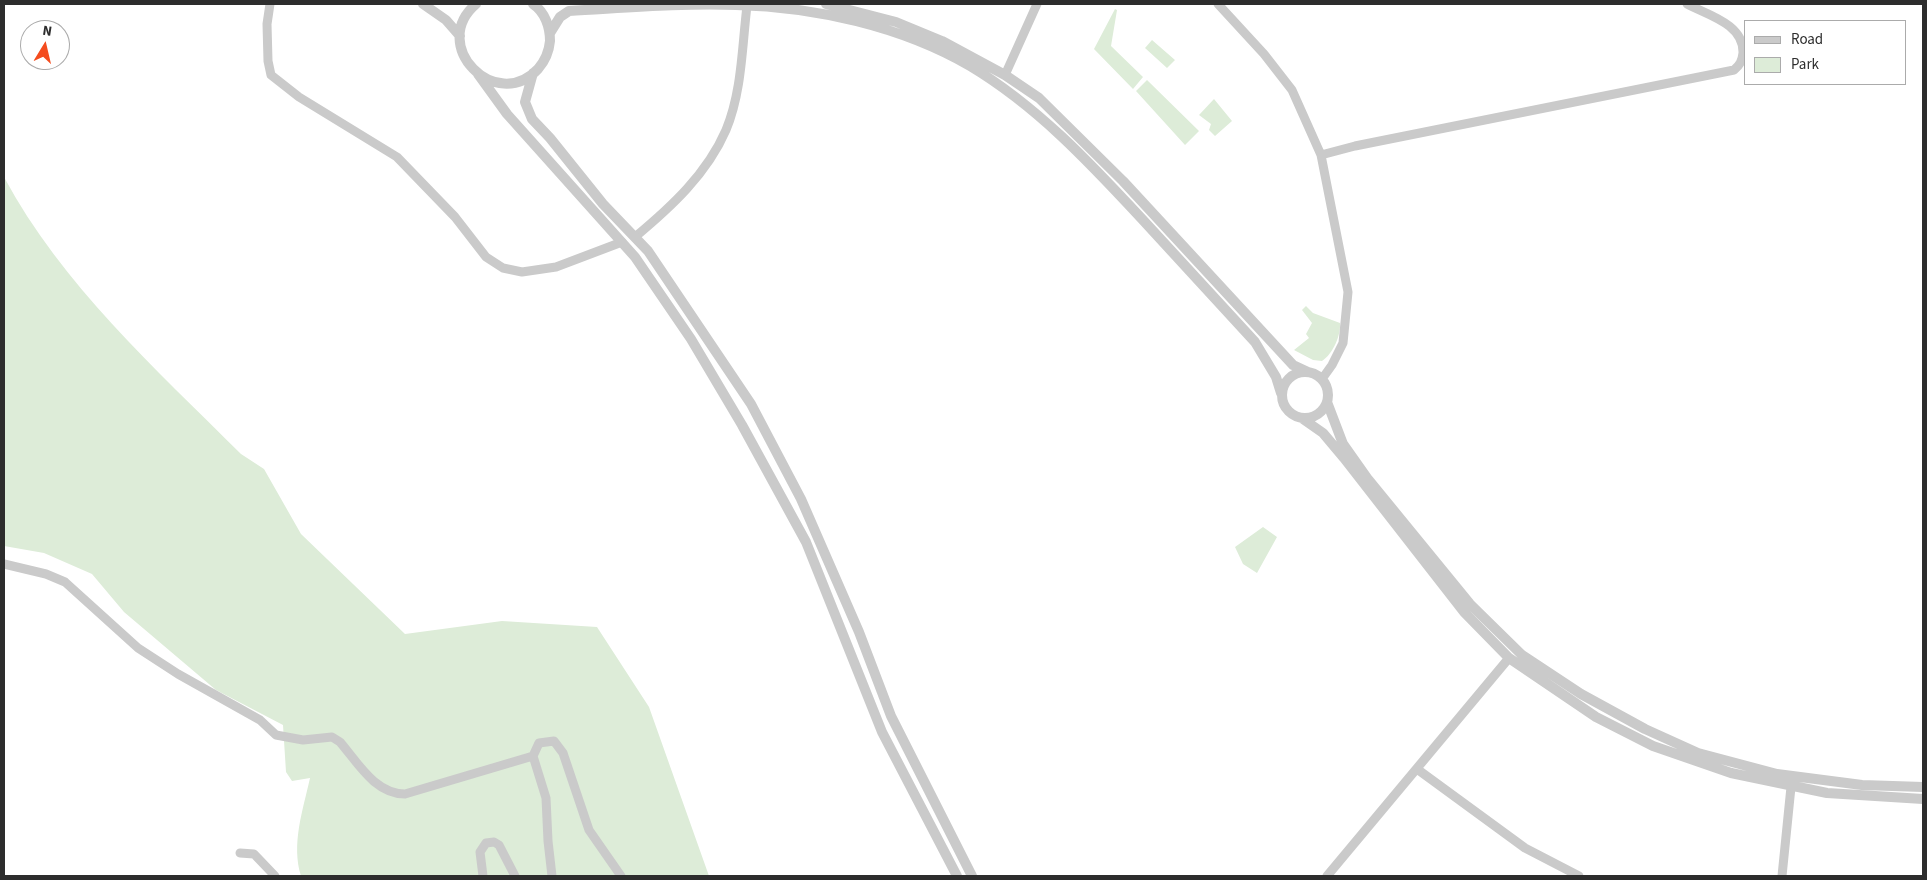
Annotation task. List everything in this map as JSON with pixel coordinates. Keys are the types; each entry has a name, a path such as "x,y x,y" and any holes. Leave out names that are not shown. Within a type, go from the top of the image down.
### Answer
{"street":[{"path":"270,4 267,24 268,60 271,75 299,97 397,157 455,217 486,257 503,268 522,272 556,267 622,242"},
{"path":"423,4 446,20 460,36"},
{"path":"476,4 463,22 460,36 461,50 468,64 478,74 507,114 635,258 691,339 742,424 806,542 882,732 957,876"},
{"path":"478,74 491,81 505,83 520,81 533,73 543,62 549,48 550,33 546,19 533,4"},
{"path":"826,4 896,22 942,41 1005,75 1039,98 1086,143 1183,244 1293,365 1322,379 1328,394 1327,402 1318,415 1303,419"},
{"path":"1005,75 1037,4"},
{"path":"1218,4 1264,54 1292,90 1321,155 1348,292 1343,343 1332,365 1322,379"},
{"path":"1321,155 1355,146 1734,70 1740,64 1742,56 1743,44 1740,35 1730,26 1686,4"},
{"path":"550,33 560,17 569,12 647,6 748,6 852,20 917,41 969,66 1029,107 1089,162 1255,342 1276,377 1285,408 1322,433 1464,612 1509,658 1596,717 1653,746 1732,774 1827,793 1923,799"},
{"path":"635,237 690,186 710,160 726,130 735,100 748,6"},
{"path":"533,73 526,102 532,119 550,138 603,204 648,251 751,404 802,499 859,632 891,716 972,876"},
{"path":"1281,393 1287,380 1293,375 1308,372"},
{"path":"1327,402 1343,444 1362,472 1470,604 1522,654 1582,694 1645,729 1698,753 1777,774 1862,786 1923,787"},
{"path":"4,564 46,574 65,582 138,648 178,674 260,720 276,735 303,740 332,737 340,742 380,787 392,794 405,794 533,756"},
{"path":"1327,876 1509,658"},
{"path":"552,876 546,798 533,756 539,744 554,741 563,752 589,830 620,876"},
{"path":"1417,769 1525,848 1579,876"},
{"path":"1782,876 1791,787"},
{"path":"483,876 480,852 486,843 494,842 499,845 515,876"},
{"path":"240,853 254,854 275,876"}],"green space":[{"path":"1115,9 1117,10 1111,46 1143,77 1133,89 1094,49"},
{"path":"1152,40 1175,60 1167,68 1145,48"},
{"path":"1147,80 1199,131 1185,145 1136,91"},
{"path":"1214,99 1232,121 1215,136 1209,130 1211,124 1199,115"},
{"path":"4,177 27,216 53,254 112,324 241,454 264,469 301,534 405,634 502,621 597,627 649,707 709,876 301,876 297,852 299,827 310,778 292,781 286,772 283,725 216,690 124,612 92,574 44,553 4,546"},
{"path":"1306,306 1313,313 1340,323 1336,344 1330,354 1322,361 1313,360 1294,350 1309,338 1306,334 1312,323 1302,310"},
{"path":"1263,527 1277,537 1257,573 1243,564 1235,547"}]}
